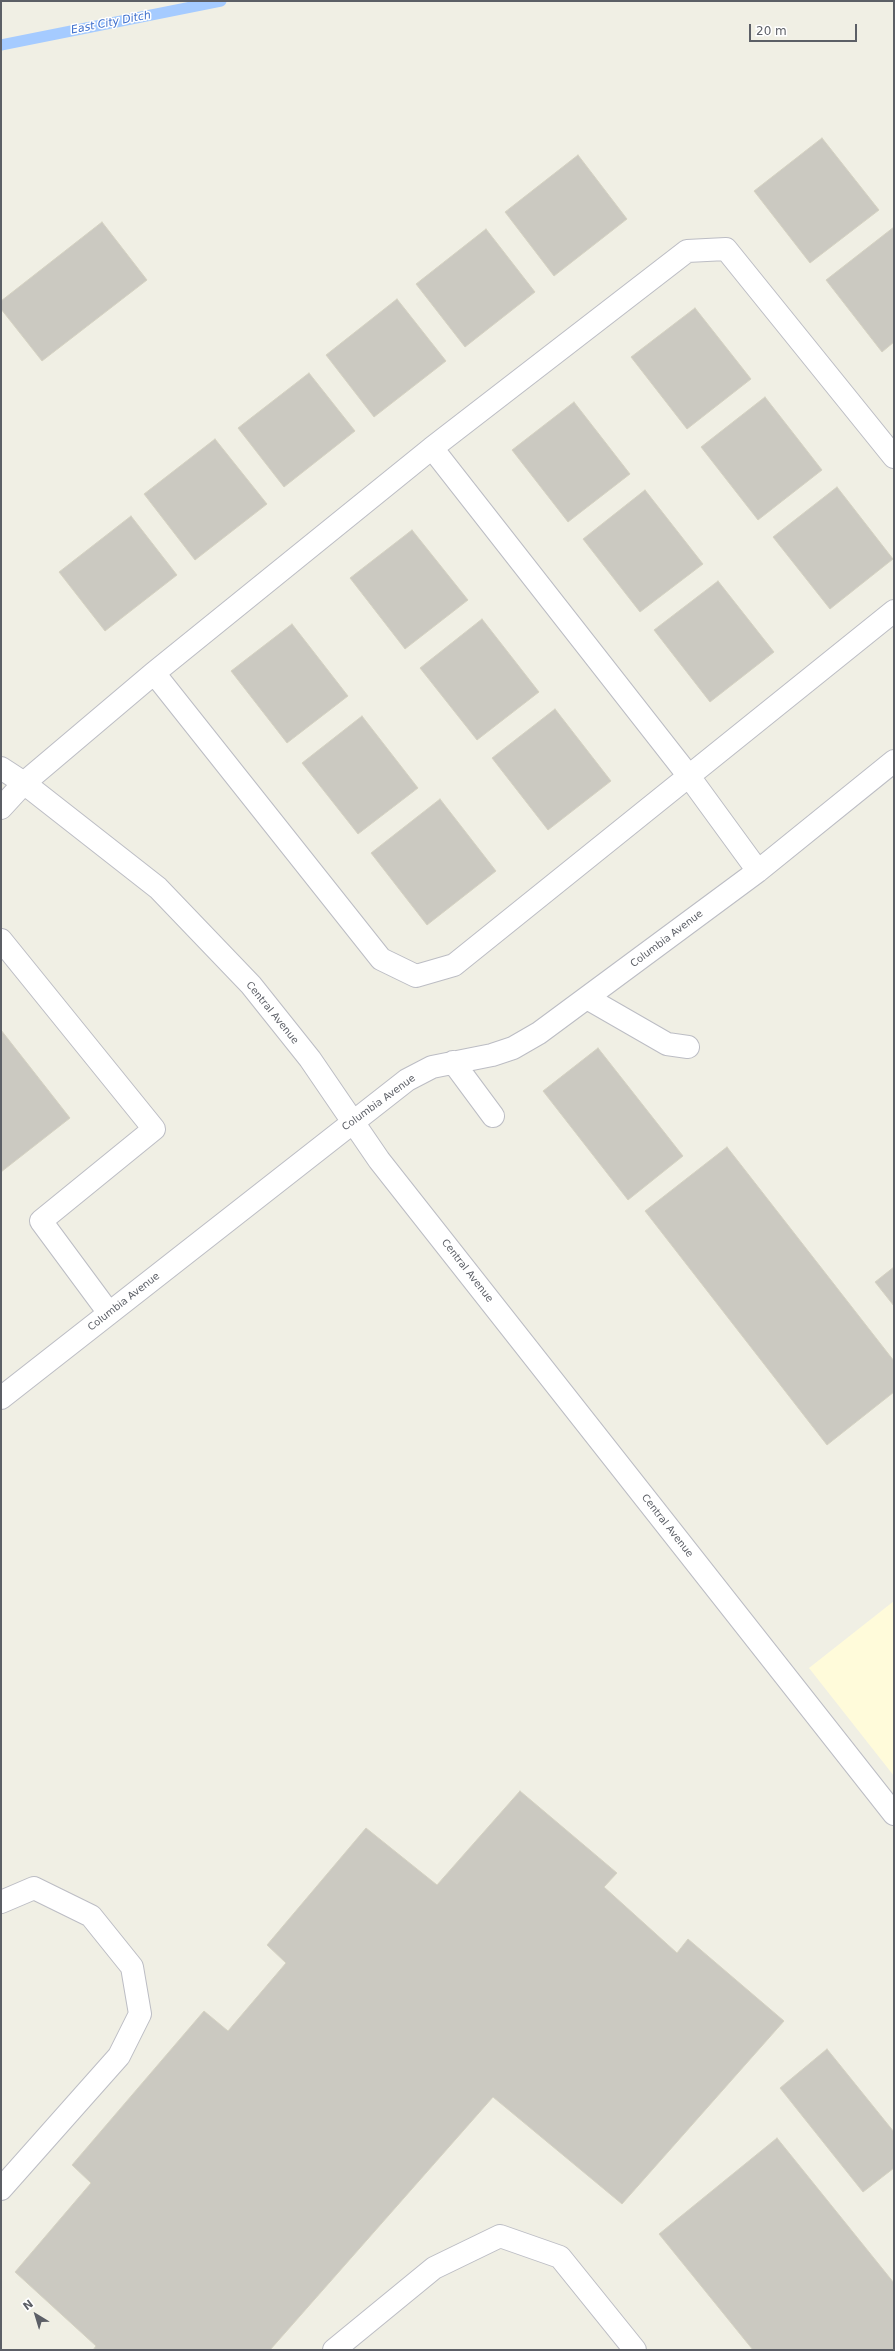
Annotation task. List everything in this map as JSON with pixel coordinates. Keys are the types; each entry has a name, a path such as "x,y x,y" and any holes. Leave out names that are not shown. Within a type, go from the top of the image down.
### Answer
{"street":[{"path":"1,808 24,783 154,673 432,448 686,251 726,249 894,457"},
{"path":"432,448 688,775 758,871"},
{"path":"154,673 381,959 416,976 454,964 894,611"},
{"name":"Columbia Avenue","path":"1,1398 407,1080 432,1067 492,1055 514,1048 539,1033 758,871 894,762"},
{"name":"Central Avenue","path":"1,768 24,783 158,888 251,985 310,1059 379,1160 894,1814"},
{"path":"1,940 154,1129 41,1220 109,1313"},
{"path":"586,998 667,1044 688,1046"},
{"path":"453,1062 494,1116"},
{"path":"1,1902 34,1888 91,1916 132,1967 140,2014 119,2056 1,2189"},
{"path":"334,2350 434,2268 500,2236 560,2257 635,2350"}],"shaded area":[{"path":"894,1601 894,1776 809,1668"}],"building":[{"path":"822,138 879,210 810,263 754,191"},
{"path":"578,155 627,219 554,276 505,212"},
{"path":"102,222 147,280 42,361 1,309 1,301"},
{"path":"894,227 894,342 882,352 826,280"},
{"path":"486,229 535,292 465,347 416,284"},
{"path":"397,299 446,361 374,417 326,355"},
{"path":"695,308 751,379 687,429 631,357"},
{"path":"309,373 355,431 284,487 238,428"},
{"path":"765,397 822,470 758,520 701,447"},
{"path":"574,402 630,474 568,522 512,450"},
{"path":"215,439 267,504 195,560 144,494"},
{"path":"837,487 893,559 830,609 773,537"},
{"path":"645,490 703,564 640,612 583,539"},
{"path":"131,516 177,575 105,631 59,572"},
{"path":"412,530 468,600 405,649 350,578"},
{"path":"718,581 774,652 710,702 654,630"},
{"path":"482,619 539,692 477,740 420,668"},
{"path":"292,624 348,696 287,743 231,671"},
{"path":"555,709 611,781 548,830 492,758"},
{"path":"362,716 418,788 358,834 302,763"},
{"path":"440,799 496,871 427,925 371,853"},
{"path":"1,1030 70,1118 1,1172"},
{"path":"598,1048 683,1156 628,1200 543,1091"},
{"path":"727,1147 894,1361 894,1392 827,1445 645,1211"},
{"path":"894,1267 894,1306 875,1282"},
{"path":"520,1791 617,1873 604,1887 677,1953 688,1939 784,2021 622,2204 493,2097 270,2350 93,2350 96,2346 15,2272 91,2183 72,2165 204,2011 228,2031 286,1963 267,1945 366,1828 437,1885"},
{"path":"827,2049 894,2132 894,2168 863,2192 780,2088"},
{"path":"777,2138 894,2283 894,2350 753,2350 659,2234"}],"waterway":[{"name":"East City Ditch","path":"1,45 221,1"}]}
